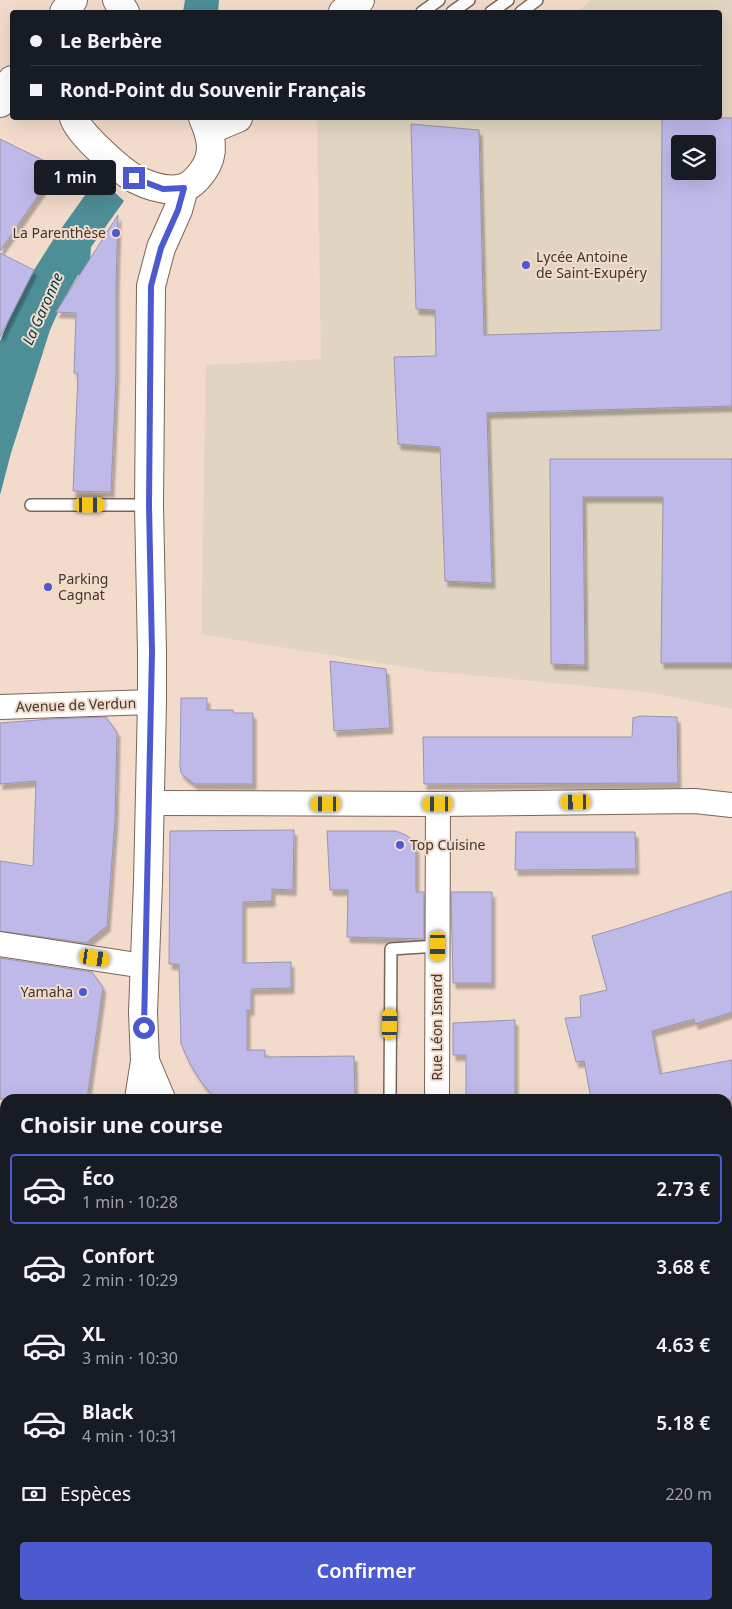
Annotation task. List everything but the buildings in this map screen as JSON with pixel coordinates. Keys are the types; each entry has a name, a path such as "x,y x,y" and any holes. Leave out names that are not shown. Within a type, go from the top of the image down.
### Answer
{"main road":[{"path":"346,10 360,0"},
{"path":"0,105 10,84"},
{"path":"75,120 85,135 103,153 134,178 163,189 184,188 197,180 207,166 212,149 206,124 227,120"},
{"path":"140,1094 145,1061 143,1012 152,702 149,505 151,286 161,248 178,210 184,188"},
{"path":"145,1061 159,1094"}],"street":[{"name":"Avenue de Verdun","path":"0,707 152,702"},
{"path":"149,803 438,804 695,801 732,805"},
{"name":"Rue Léon Isnard","path":"437,1094 438,804"},
{"path":"0,944 144,966"}],"lane":[{"path":"425,10 439,0"},
{"path":"455,10 469,0"},
{"path":"494,10 508,0"},
{"path":"524,10 537,0"},
{"path":"31,505 149,505"},
{"path":"390,1094 391,949 438,946"}],"shaded area":[{"name":"Lycée Antoine de Saint-Exupéry","path":"591,0 732,0 732,709 648,692 428,671 201,634 206,365 321,359 317,120 722,120 722,10 579,10"}],"water":[{"path":"185,0 219,0 218,10 183,10"},
{"name":"La Garonne","path":"98,177 124,201 91,247 89,275 78,275 64,299 50,330 11,453 0,495 0,341 22,289 53,240"}],"place":[{"name":"La Parenthèse","path":"116,233"},
{"name":"Lycée Antoine de Saint-Exupéry","path":"526,265"},
{"name":"Parking Cagnat","path":"48,587"},
{"name":"Top Cuisine","path":"400,845"},
{"name":"Yamaha","path":"83,992"}],"route":[{"path":"134,178 163,189 184,188 178,210 161,248 151,286 149,505 152,652 144,1028"}]}
